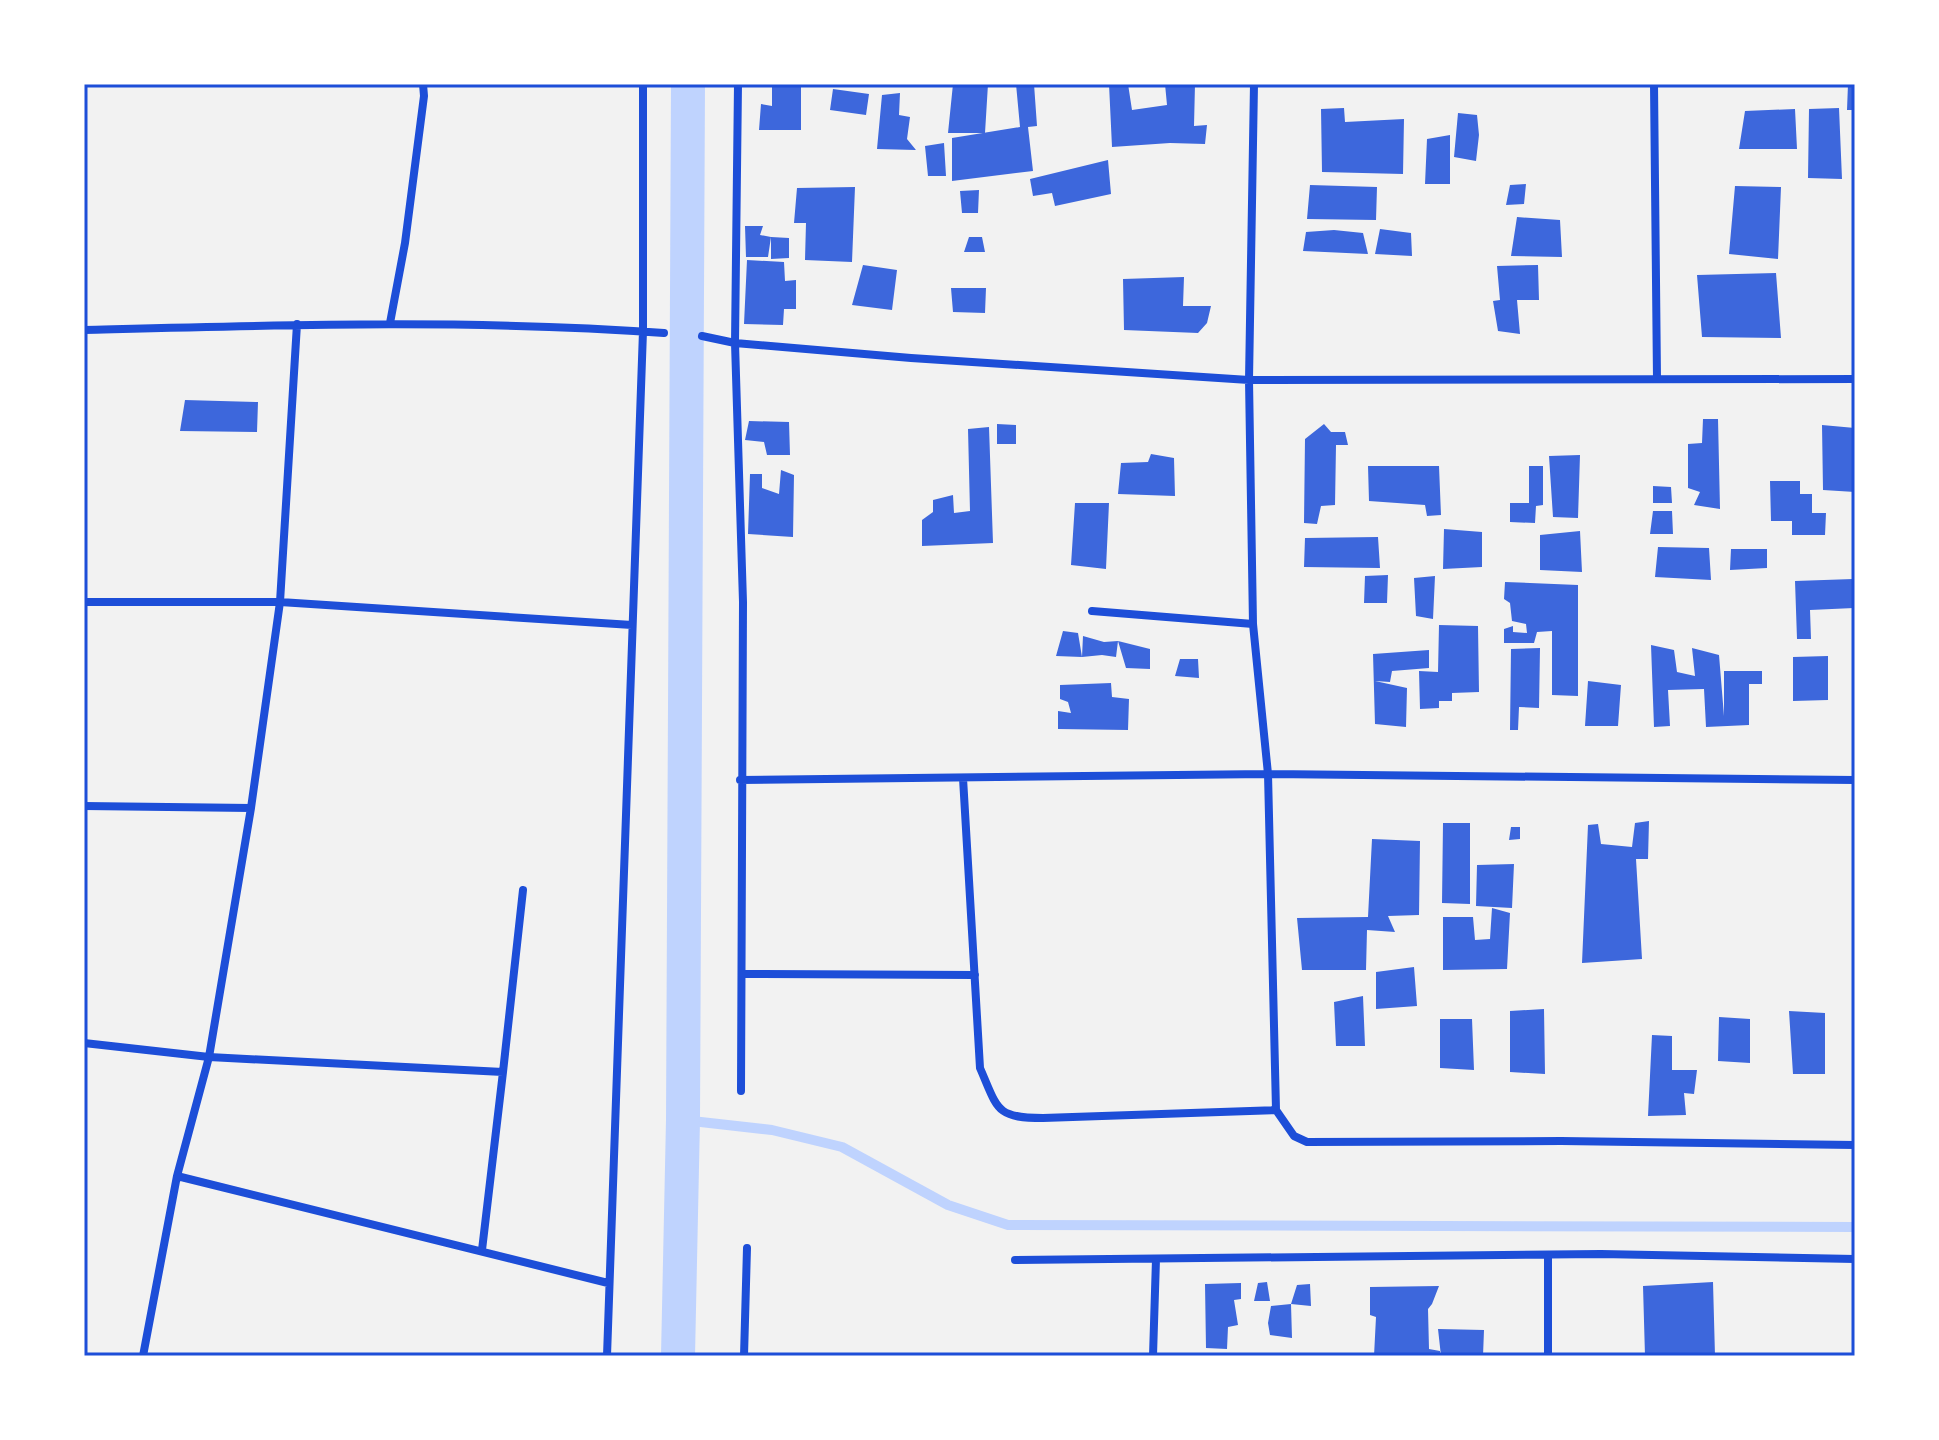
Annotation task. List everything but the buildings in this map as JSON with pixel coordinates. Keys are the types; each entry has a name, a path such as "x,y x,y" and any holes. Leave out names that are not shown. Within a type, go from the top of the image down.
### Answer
{"street":[{"path":"390,323 405,243 423,84"},
{"path":"607,1356 643,331 643,84"},
{"path":"738,84 735,343 743,602 741,1091"},
{"path":"1254,84 1249,380 1253,624 1268,774 1276,1110 1294,1136 1307,1142 1855,1145"},
{"path":"1654,84 1657,379"},
{"path":"84,330 390,323 582,327 664,333"},
{"path":"143,1356 177,1176 209,1057 251,808 280,602 297,324"},
{"path":"702,336 735,343 911,358 1249,380 1855,379"},
{"path":"84,602 280,602 632,625"},
{"path":"1092,611 1253,624"},
{"path":"740,780 1268,774 1855,780"},
{"path":"963,778 980,1068 998,1108 1014,1118 1276,1110"},
{"path":"84,806 251,808"},
{"path":"482,1250 523,890"},
{"path":"743,974 975,975"},
{"path":"84,1043 209,1057 503,1072"},
{"path":"177,1176 608,1283"},
{"path":"744,1356 747,1248"},
{"path":"1015,1260 1601,1254 1855,1259"},
{"path":"1548,1256 1548,1356"},
{"path":"1153,1356 1156,1259"}],"waterway":[{"path":"678,1356 683,1120 688,84"},
{"path":"683,1120 772,1130 842,1147 948,1205 1008,1225 1855,1227"}]}
